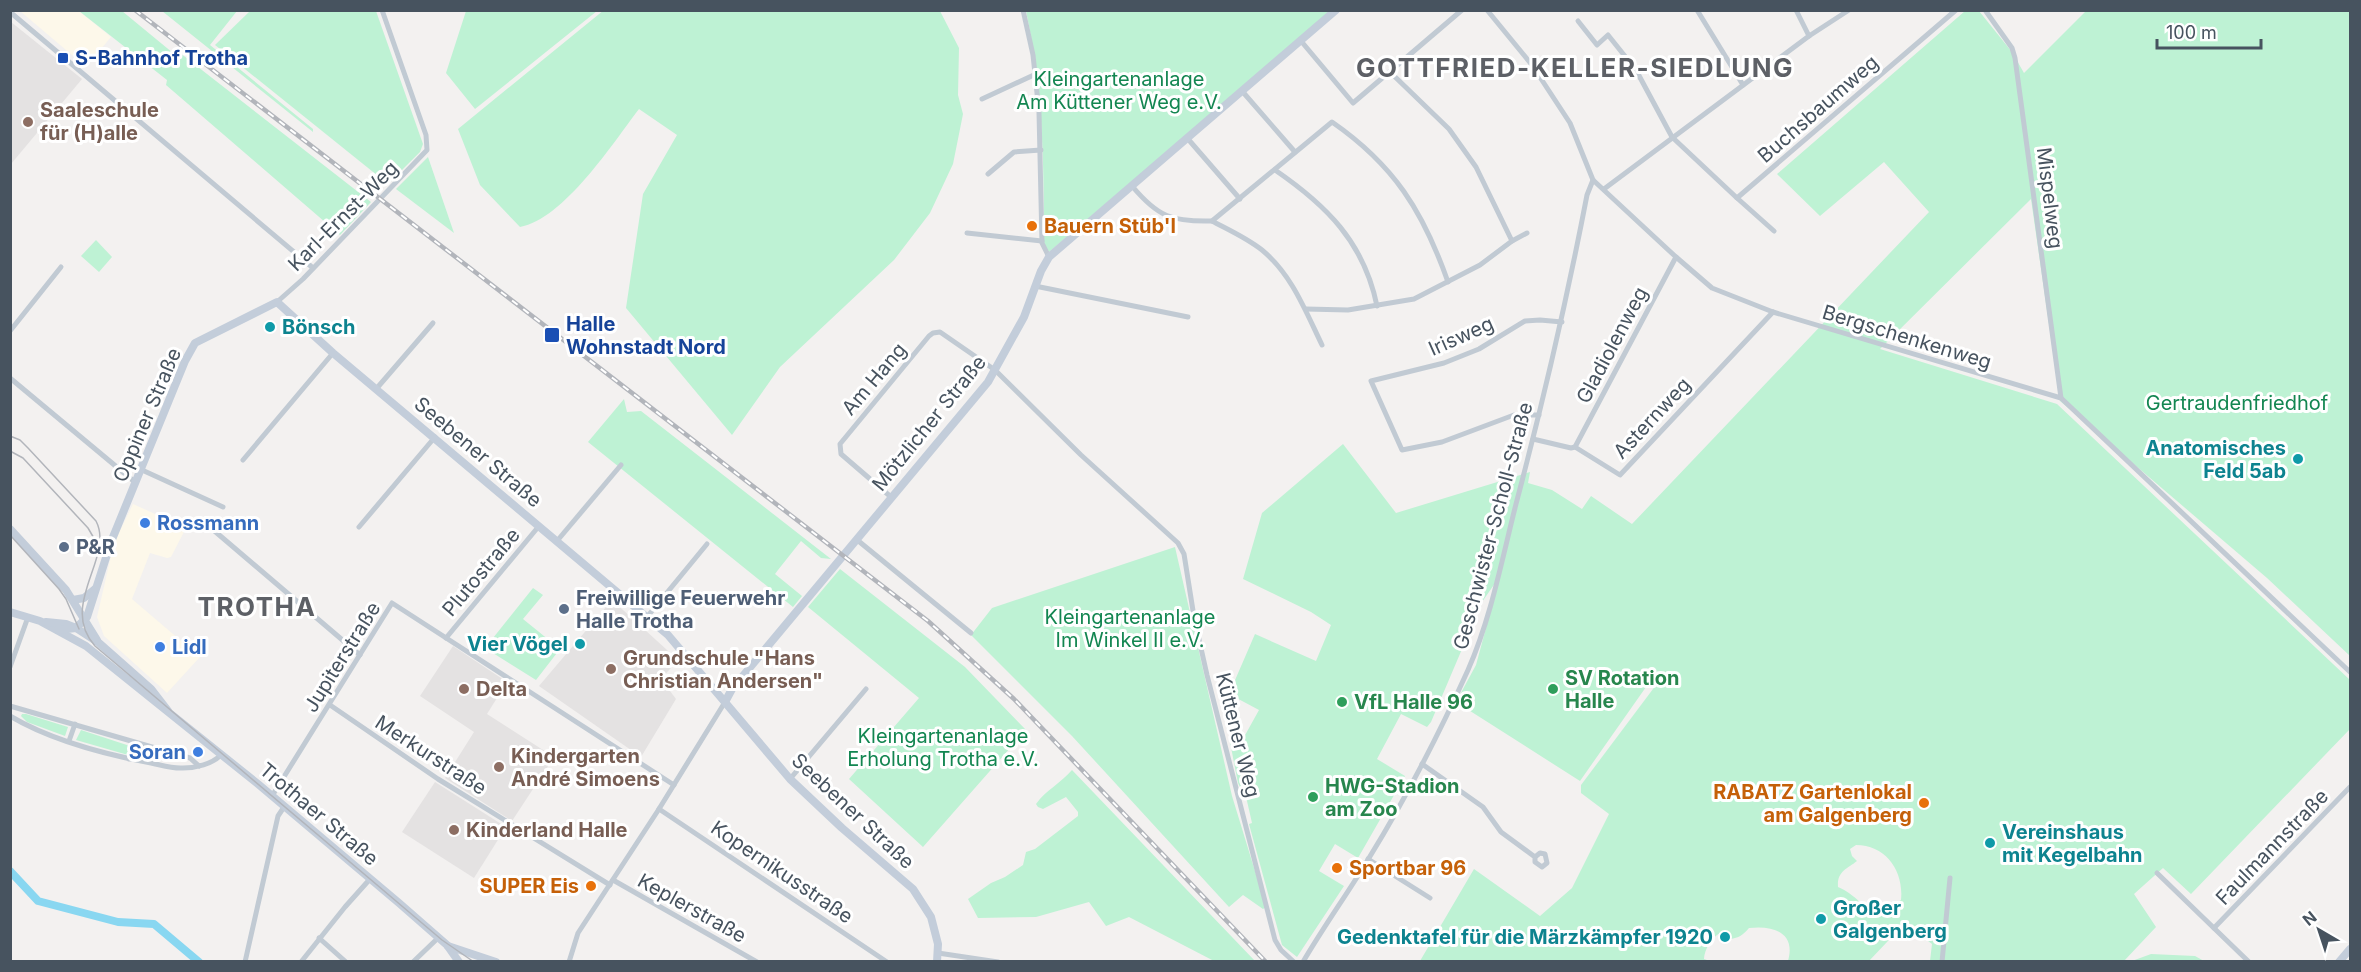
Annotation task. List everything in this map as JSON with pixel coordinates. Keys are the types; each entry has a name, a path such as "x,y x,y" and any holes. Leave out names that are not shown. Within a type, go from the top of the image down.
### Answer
{"street":[{"name":"Karl-Ernst-Weg","path":"277,302 314,268 422,158 427,148 426,135 381,10"},
{"path":"1023,10 1036,74 1041,150 1042,241 1049,257 1336,10"},
{"path":"1300,41 1353,103 1462,10"},
{"name":"Bergschenkenweg","path":"1487,10 1532,65 1570,123 1593,180 1712,288 1773,312 2061,398 2350,672"},
{"path":"1697,10 1743,85"},
{"path":"1796,10 1809,36"},
{"path":"1604,189 1809,36 1849,10"},
{"name":"Buchsbaumweg","path":"1737,198 1956,10"},
{"name":"Mispelweg","path":"1985,10 2012,48 2016,58 2061,398"},
{"path":"10,12 314,268"},
{"path":"1578,21 1597,45 1608,35 1636,70 1672,137 1774,231"},
{"path":"1390,72 1449,129 1476,167 1512,241"},
{"path":"982,99 1036,74"},
{"path":"1242,92 1295,152"},
{"path":"1212,221 1332,122 1356,138 1396,179 1410,198 1432,239 1448,282"},
{"path":"1188,139 1240,199"},
{"path":"988,174 1014,152 1041,150"},
{"path":"1275,170 1307,191 1349,236 1374,291 1377,306"},
{"name":"Geschwister-Scholl-Straße","path":"1303,962 1368,859 1422,764 1469,668 1482,632 1533,439 1562,322 1587,195 1593,180"},
{"path":"1132,186 1148,205 1165,215 1180,220 1212,221 1269,256 1292,284 1322,345"},
{"path":"1306,309 1348,310 1414,299 1480,265 1527,232"},
{"path":"967,233 1042,241"},
{"name":"Mötzlicher Straße","path":"569,962 578,933 659,809 732,690 988,381 1024,316 1049,257"},
{"name":"Gladiolenweg","path":"1575,447 1676,257"},
{"path":"10,331 61,267"},
{"path":"1035,286 1188,317"},
{"name":"Seebener Straße","path":"277,302 333,353 647,617 682,650 790,778 842,828 913,889 931,917 936,934 937,957"},
{"name":"Oppiner Straße","path":"76,628 84,621 90,610 110,544 142,470 184,361 195,343 277,302"},
{"name":"Asternweg","path":"1533,439 1570,448 1575,447 1620,475 1773,312"},
{"name":"Irisweg","path":"1539,415 1514,415 1442,442 1402,450 1371,381 1444,363 1479,349 1525,321 1562,322"},
{"path":"377,388 434,323"},
{"name":"Am Hang","path":"891,497 841,454 840,444 933,333 944,333 995,370"},
{"path":"243,460 333,353"},
{"name":"Küttener Weg","path":"995,370 1081,455 1166,531 1181,548 1186,562 1194,617 1207,675 1275,940 1281,950 1294,962"},
{"path":"10,378 136,483"},
{"path":"359,527 435,437"},
{"path":"557,541 621,465"},
{"path":"142,470 223,507"},
{"name":"Plutostraße","path":"446,638 539,525"},
{"path":"211,528 360,655"},
{"path":"10,529 73,600 99,643"},
{"path":"856,539 971,633"},
{"path":"647,617 707,544"},
{"path":"73,600 90,595 97,586"},
{"name":"Jupiterstraße","path":"272,796 392,603 674,785"},
{"name":"Trothaer Straße","path":"10,612 40,621 86,646 272,796 370,879 447,945 459,962"},
{"path":"10,667 28,617"},
{"name":"Trothaer Straße","path":"40,621 66,624 99,643 151,689 168,711"},
{"path":"58,630 76,628"},
{"path":"790,778 866,689"},
{"name":"Merkurstraße","path":"330,705 438,780 611,883"},
{"path":"10,706 190,758 199,766"},
{"path":"19,709 13,717 30,728 129,759 183,768 210,763 222,755"},
{"path":"69,741 75,724"},
{"path":"129,759 134,743"},
{"path":"1422,764 1483,807 1501,832 1535,857"},
{"name":"Faulmannstraße","path":"2214,928 2350,787"},
{"path":"245,962 278,816 284,807"},
{"name":"Kopernikusstraße","path":"659,809 887,962"},
{"path":"1368,859 1430,898"},
{"path":"2157,873 2249,962"},
{"path":"1942,962 1950,878"},
{"path":"301,962 370,879"},
{"name":"Keplerstraße","path":"611,883 757,962"},
{"path":"319,938 346,962"},
{"path":"413,962 438,938"},
{"name":"Trothaer Straße","path":"447,945 496,962"},
{"path":"2339,962 2350,950"},
{"path":"937,957 998,962"}],"shaded area":[{"path":"20,11 79,11 111,37 86,67"},
{"name":"Saaleschule für (H)alle","path":"11,22 82,79 11,164"},
{"path":"133,504 186,528 171,557 150,553 132,599 200,657 167,693 104,636 97,617 114,543"},
{"name":"Grundschule \"Hans Christian Andersen\"","path":"612,600 678,660 661,679 676,699 641,757 539,686"},
{"name":"Kindergarten André Simoens","path":"453,646 507,682 487,714 554,757 512,821 445,778 474,732 420,696"},
{"name":"Kinderland Halle","path":"435,782 506,827 474,878 402,832"}],"green space":[{"path":"466,10 597,11 475,109 446,73"},
{"path":"604,10 940,11 959,48 958,95 963,114 953,164 930,213 894,260 780,367 732,435 626,308 643,194 677,135 639,109 602,159 570,195 554,210 537,221 520,227 480,185 458,129"},
{"path":"79,11 122,11 173,53 175,49 371,202 340,235 166,85 167,80"},
{"path":"162,11 237,11 210,45 313,129 313,132"},
{"path":"250,11 376,11 423,144 420,152 388,184 215,45"},
{"name":"Kleingartenanlage Am Küttener Weg e.V.","path":"1026,11 1332,11 1049,252 1044,243 1043,155 1039,98"},
{"name":"Gertraudenfriedhof","path":"1965,11 1979,11 2012,52 2024,73 2086,11 2350,11 2350,656 2267,578 2060,401 2031,199 1880,349 2057,404 2350,680 2350,729 2191,894 2163,868 2134,894 2156,927 2124,961 1930,961 1932,944 1905,923 1869,961 1788,961 1790,951 1786,937 1774,930 1758,927 1749,928 1741,936 1733,939 1720,933 1714,937 1704,955 1704,959 1710,961 1420,961 1474,869 1540,916 1572,888 1609,814 1581,793 1581,785 1659,681 1653,677 1580,781 1456,702 1476,665 1500,576 1482,602 1431,722 1427,727 1401,714 1377,759 1405,776 1358,858 1335,844 1319,871 1344,886 1297,957 1282,945 1249,824 1252,823 1247,801 1238,783 1230,742 1244,737 1259,710 1229,694 1255,634 1316,661 1331,625 1311,612 1243,579 1262,513 1343,444 1396,513 1530,472 1528,483 1552,490 1582,509 1591,496 1632,524 1929,212 1884,162 1820,216 1777,174","holes":["1856,845 1867,846 1884,855 1891,862 1899,879 1901,900 1882,915 1869,909 1850,893 1838,887 1841,874 1857,861 1850,849"]},
{"path":"428,157 454,233 396,189"},
{"path":"96,240 112,257 99,272 81,256"},
{"path":"624,399 627,412 641,411 831,559 821,558 801,541 778,570 775,574 802,596 793,607 588,442"},
{"name":"Kleingartenanlage Im Winkel II e.V.","path":"1175,547 1232,796 1266,907 1263,909 1243,895 1229,907 1072,736 971,635 992,608"},
{"name":"Kleingartenanlage Erholung Trotha e.V.","path":"840,569 965,667 1026,730 923,847 849,779 919,698 808,607"},
{"path":"533,588 543,595 523,619 560,649 536,680 485,648"},
{"path":"22,714 68,727 65,736 27,722 21,716"},
{"path":"81,730 130,746 128,755 76,740"},
{"path":"1072,770 1255,961 1214,961 1129,917 1106,926 1089,902 1036,917 978,918 968,899 1023,865 1026,852 1035,849 1078,816 1078,812 1066,797 1043,809 1036,804"},
{"path":"2151,954 2195,956 2204,961 2132,961"}],"waterway":[{"path":"10,871 38,901 118,922 154,924 199,962"}],"tram line":[{"path":"10,436 20,440 96,521 100,535 99,550 84,598 82,614 85,630 95,646 442,940 474,962"},
{"path":"10,451 23,458 88,528 95,540 95,549"},
{"path":"10,535 59,589 79,629"}],"railway":[{"path":"135,10 928,621 1014,699 1266,962"}],"place":[{"name":"S-Bahnhof Trotha","path":"63,58"},
{"name":"Saaleschule für (H)alle","path":"28,122"},
{"name":"Bauern Stüb'l","path":"1032,226"},
{"name":"Bönsch","path":"270,327"},
{"name":"Halle Wohnstadt Nord","path":"552,335"},
{"name":"Anatomisches Feld 5ab","path":"2298,459"},
{"name":"Rossmann","path":"145,523"},
{"name":"P&R","path":"64,547"},
{"name":"Freiwillige Feuerwehr Halle Trotha","path":"564,609"},
{"name":"Vier Vögel","path":"580,644"},
{"name":"Lidl","path":"160,647"},
{"name":"Grundschule \"Hans Christian Andersen\"","path":"611,669"},
{"name":"Delta","path":"464,689"},
{"name":"SV Rotation Halle","path":"1553,689"},
{"name":"VfL Halle 96","path":"1342,702"},
{"name":"Soran","path":"198,752"},
{"name":"Kindergarten André Simoens","path":"499,767"},
{"name":"HWG-Stadion am Zoo","path":"1313,797"},
{"name":"RABATZ Gartenlokal am Galgenberg","path":"1924,803"},
{"name":"Kinderland Halle","path":"454,830"},
{"name":"Vereinshaus mit Kegelbahn","path":"1990,843"},
{"name":"Sportbar 96","path":"1337,868"},
{"name":"SUPER Eis","path":"591,886"},
{"name":"Großer Galgenberg","path":"1821,919"},
{"name":"Gedenktafel für die Märzkämpfer 1920","path":"1725,937"}],"district":[{"name":"GOTTFRIED-KELLER-SIEDLUNG","path":"1575,68"},
{"name":"TROTHA","path":"257,607"}]}
